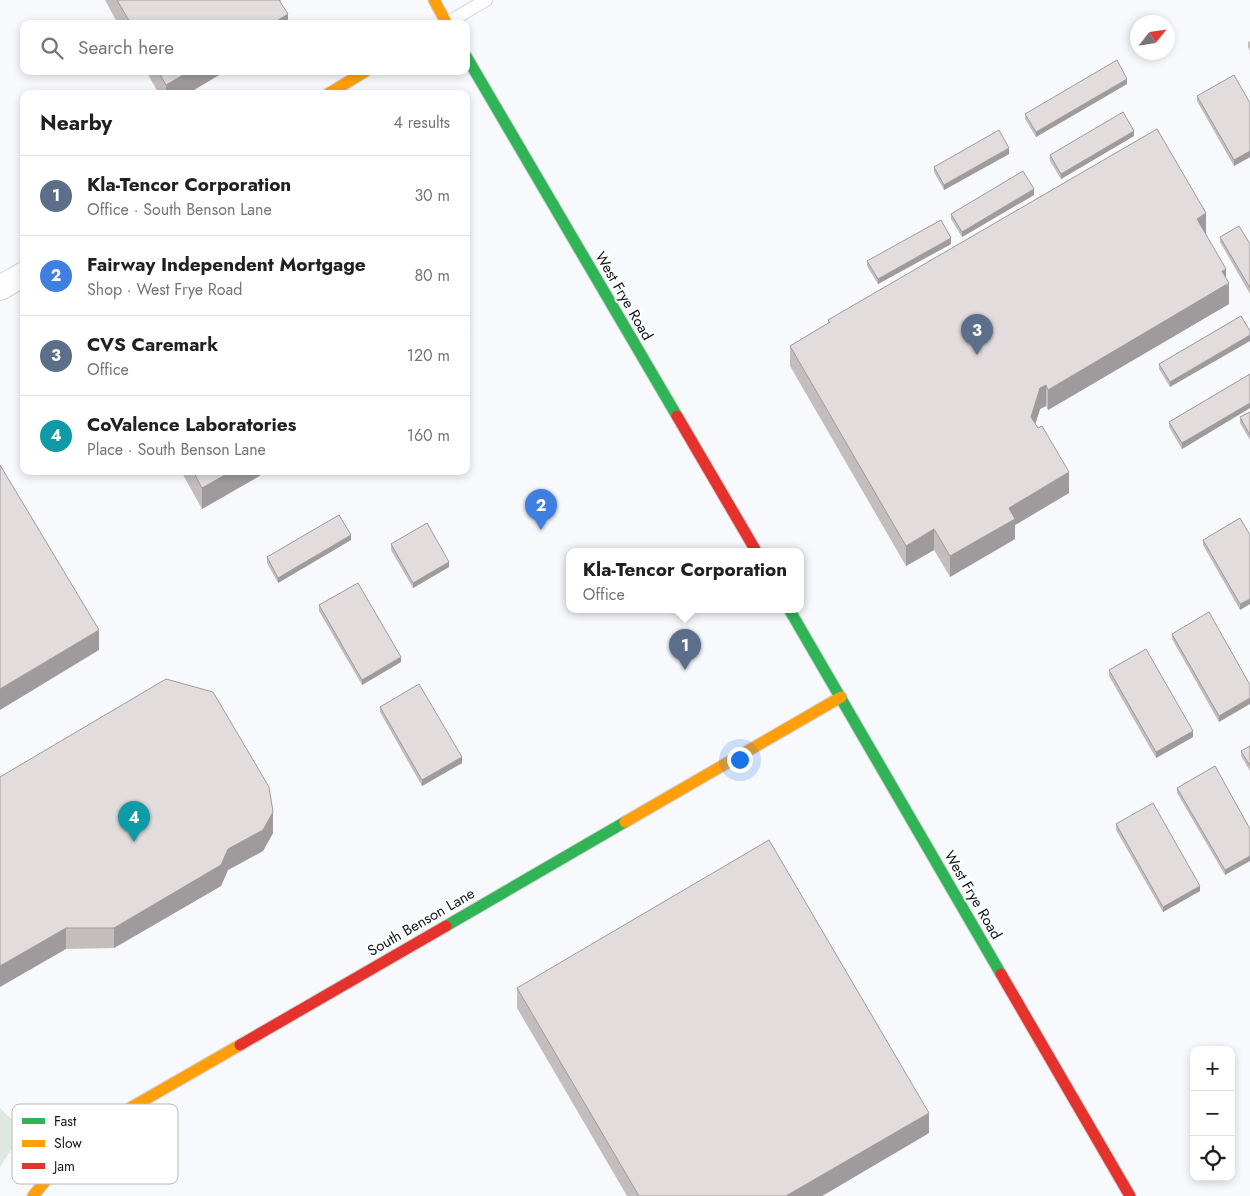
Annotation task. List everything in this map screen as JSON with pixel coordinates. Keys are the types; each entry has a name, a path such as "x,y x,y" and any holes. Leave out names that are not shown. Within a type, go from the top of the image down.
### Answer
{"street":[{"path":"434,0 445,20"},
{"name":"West Frye Road","path":"470,63 754,548"},
{"path":"335,90 359,75"},
{"path":"0,288 20,276"},
{"name":"West Frye Road","path":"791,613 1130,1196"},
{"name":"South Benson Lane","path":"137,1104 841,697"},
{"name":"South Benson Lane","path":"33,1196 43,1184"}],"lane":[{"path":"454,20 486,0"}],"shaded area":[{"path":"0,1108 12,1120 12,1148 0,1167"}],"building":[{"path":"117,0 279,0 288,14 278,20 129,20"},
{"path":"1117,60 1127,79 1036,132 1025,114"},
{"path":"160,75 183,75 166,85"},
{"path":"1234,75 1250,103 1250,151 1234,160 1197,96"},
{"path":"1123,112 1134,131 1061,174 1050,155"},
{"path":"1157,129 1206,213 1197,219 1226,269 1222,271 1229,283 1048,390 1046,385 1040,388 1031,417 1038,428 1042,426 1069,472 1009,508 1015,519 950,556 934,529 906,546 790,346 830,322 828,320"},
{"path":"999,130 1009,148 944,185 934,167"},
{"path":"1023,171 1034,189 962,232 951,214"},
{"path":"941,220 951,238 878,279 867,261"},
{"path":"1239,226 1250,244 1250,288 1220,237"},
{"path":"1241,316 1250,331 1250,335 1170,382 1159,364"},
{"path":"1250,374 1250,403 1182,443 1169,422"},
{"path":"1250,412 1250,435 1240,417"},
{"path":"0,465 99,630 0,689"},
{"path":"195,475 225,475 202,488"},
{"path":"339,515 351,535 278,578 267,557"},
{"path":"1240,518 1250,535 1250,599 1240,604 1203,540"},
{"path":"427,523 449,562 413,583 391,544"},
{"path":"358,583 401,657 362,680 319,605"},
{"path":"1209,612 1250,685 1250,698 1219,716 1172,634"},
{"path":"1146,649 1193,731 1156,752 1109,670"},
{"path":"166,679 213,692 269,787 273,812 263,830 228,849 221,865 114,928 66,928 0,966 0,777"},
{"path":"419,684 462,757 422,780 380,707"},
{"path":"1250,746 1250,766 1241,751"},
{"path":"1215,766 1250,829 1250,856 1225,870 1177,788"},
{"path":"1153,803 1200,886 1163,907 1116,824"},
{"path":"769,840 929,1113 786,1196 639,1196 517,988"}],"traffic: fast":[{"path":"470,63 677,416"},
{"path":"791,613 1001,974"},
{"path":"446,926 625,822"}],"traffic: slow":[{"path":"434,0 445,20"},
{"path":"335,90 359,75"},
{"path":"625,822 841,697"},
{"path":"137,1104 240,1045"},
{"path":"33,1196 43,1184"}],"traffic: jam":[{"path":"677,416 754,548"},
{"path":"240,1045 446,926"},
{"path":"1001,974 1130,1196"}],"place":[{"name":"CVS Caremark","path":"977,355"},
{"name":"Fairway Independent Mortgage","path":"541,530"},
{"name":"Kla-Tencor Corporation","path":"685,670"},
{"name":"CoValence Laboratories","path":"134,842"}]}
